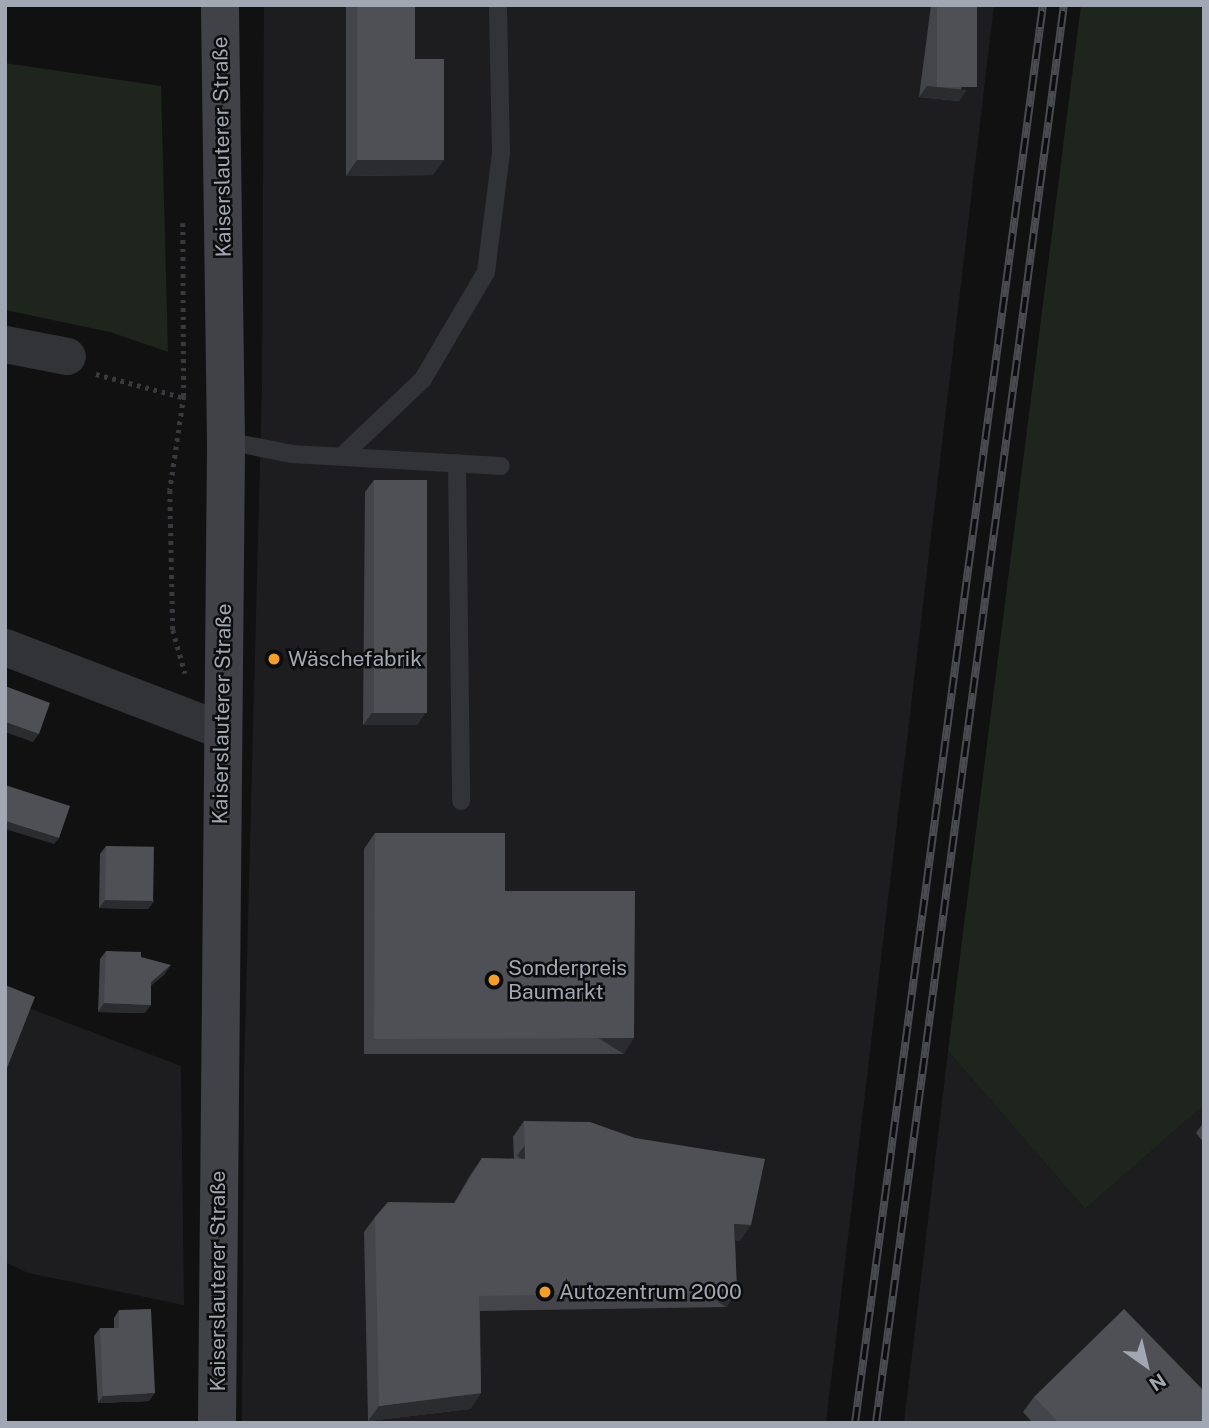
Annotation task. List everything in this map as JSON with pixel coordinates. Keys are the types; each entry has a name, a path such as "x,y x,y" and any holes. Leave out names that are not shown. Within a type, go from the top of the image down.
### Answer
{"main road":[{"name":"Kaiserslauterer Straße","path":"217,1423 205,725 226,440 220,5"}],"street":[{"path":"5,344 67,356"},
{"path":"5,647 205,725"}],"lane":[{"path":"342,456 423,379 486,272 502,153 498,5"},
{"path":"226,440 292,454 501,466"},
{"path":"457,463 461,802"}],"path":[{"path":"67,356 79,369 184,397 226,440"},
{"path":"184,397 170,490 173,630 186,676 205,725"}],"shaded area":[{"path":"264,5 994,5 826,1423 242,1423 244,1073 262,387"},
{"path":"1081,5 1204,5 1204,1105 1085,1209 948,1051"},
{"path":"5,63 161,86 168,352 110,332 5,310"},
{"path":"5,999 181,1066 184,1305 28,1273 5,1262"},
{"path":"948,1051 1085,1209 1204,1105 1204,1423 904,1423"}],"building":[{"path":"357,5 415,5 415,59 444,59 444,160 357,160"},
{"path":"937,5 977,5 977,87 937,87"},
{"path":"374,480 427,480 427,713 374,713"},
{"path":"5,686 50,703 39,734 5,722"},
{"path":"5,785 70,806 59,838 5,821"},
{"name":"Sonderpreis Baumarkt","path":"375,833 505,833 505,891 635,891 634,1038 374,1039"},
{"path":"106,846 154,847 153,901 105,900"},
{"path":"106,951 141,952 141,957 171,965 151,982 151,1005 104,1003"},
{"path":"5,985 35,997 5,1073"},
{"name":"Autozentrum 2000","path":"524,1121 590,1122 635,1138 765,1159 751,1225 734,1224 737,1292 479,1296 481,1393 379,1406 375,1217 388,1202 455,1203 482,1158 525,1159"},
{"path":"151,1309 155,1393 103,1396 100,1328 119,1328 119,1310"},
{"path":"1124,1309 1204,1391 1204,1423 1059,1423 1034,1397"}],"railway":[{"path":"855,1423 1043,5"},
{"path":"876,1423 1064,5"}],"place":[{"name":"Wäschefabrik","path":"274,659"},
{"name":"Sonderpreis Baumarkt","path":"494,980"},
{"name":"Autozentrum 2000","path":"545,1292"}]}
